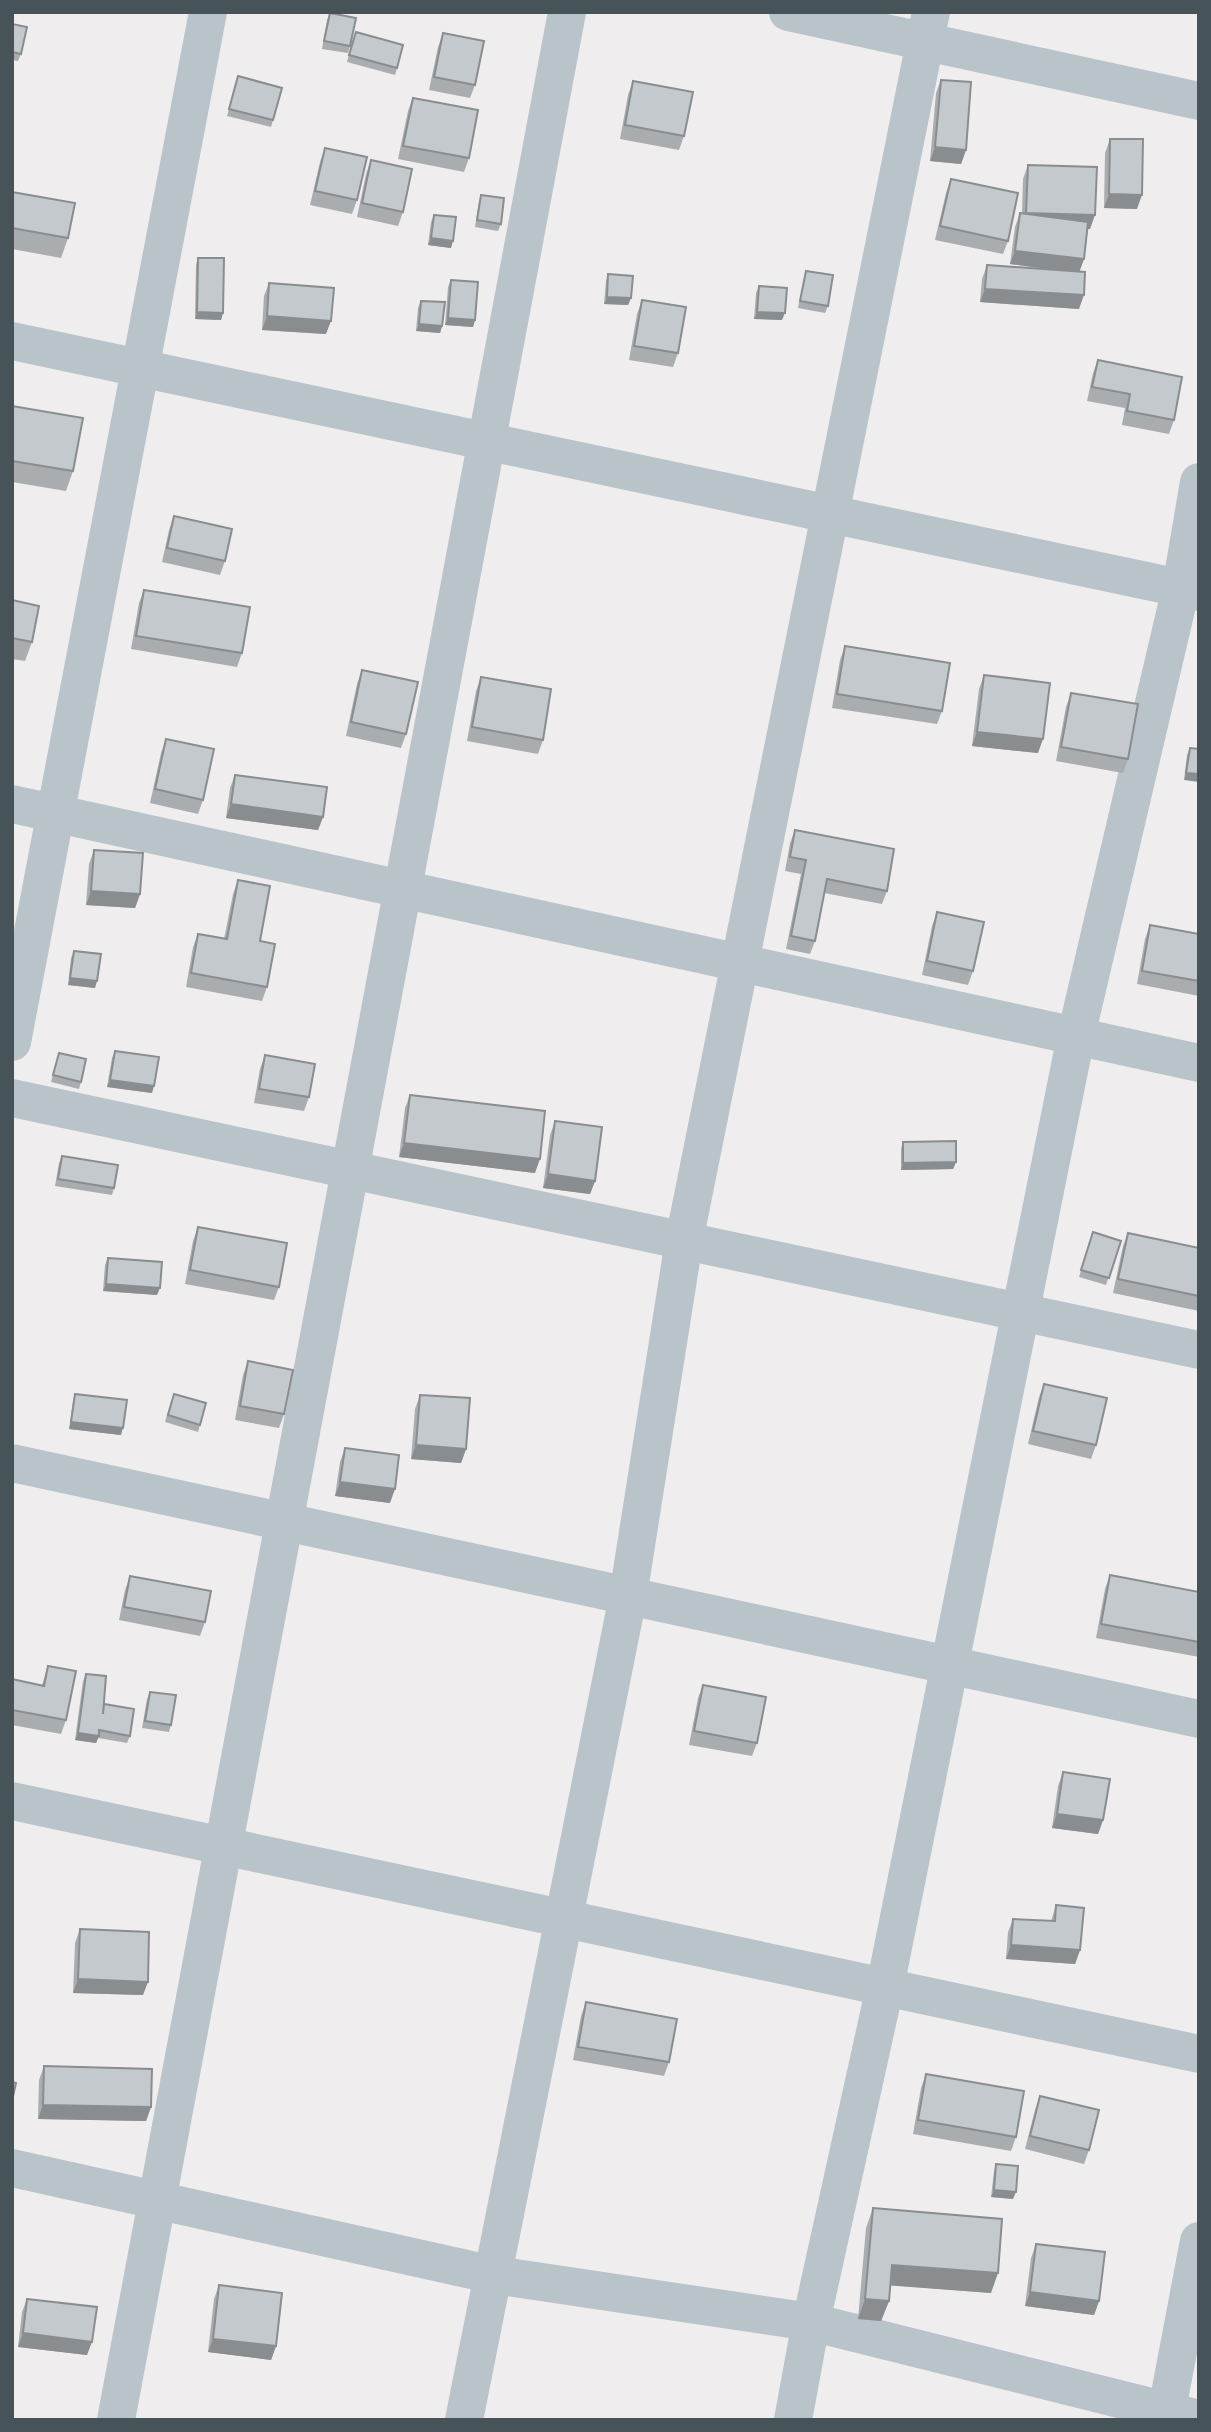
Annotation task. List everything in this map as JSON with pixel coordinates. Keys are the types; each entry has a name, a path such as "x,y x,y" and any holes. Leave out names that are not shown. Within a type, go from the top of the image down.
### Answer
{"street":[{"path":"12,1042 208,12"},
{"path":"117,2420 567,12"},
{"path":"788,12 928,27 1199,102"},
{"path":"464,2420 628,1596 684,1241 928,27"},
{"path":"12,341 1190,590"},
{"path":"793,2420 811,2322 885,1987 1076,1036 1190,590 1199,482"},
{"path":"12,804 1199,1063"},
{"path":"12,1098 1199,1350"},
{"path":"12,1464 1199,1718"},
{"path":"12,1801 1199,2054"},
{"path":"12,2168 494,2274 811,2322 1177,2417 1199,2241"}],"building":[{"path":"330,13 356,18 350,46 324,41"},
{"path":"12,24 27,27 21,54 12,52"},
{"path":"356,32 403,45 397,68 349,55"},
{"path":"443,33 484,41 475,85 434,77"},
{"path":"238,76 282,88 273,120 229,109"},
{"path":"941,80 971,82 966,150 935,147"},
{"path":"633,81 693,92 684,136 625,125"},
{"path":"413,98 478,110 469,158 403,146"},
{"path":"1110,139 1143,139 1142,195 1109,194"},
{"path":"325,148 367,157 357,200 315,191"},
{"path":"371,160 412,169 403,212 362,203"},
{"path":"1028,165 1097,167 1095,215 1026,213"},
{"path":"951,179 1018,193 1008,241 940,226"},
{"path":"12,192 75,203 68,238 12,228"},
{"path":"481,195 504,198 501,224 477,220"},
{"path":"1020,213 1088,222 1084,259 1015,251"},
{"path":"434,215 456,217 453,241 431,238"},
{"path":"198,258 224,258 223,313 197,312"},
{"path":"987,265 1085,272 1084,295 985,289"},
{"path":"806,271 833,275 828,306 800,301"},
{"path":"608,274 633,276 631,298 607,297"},
{"path":"451,280 478,282 475,320 448,318"},
{"path":"269,283 334,288 331,321 267,316"},
{"path":"759,286 787,288 785,313 757,312"},
{"path":"642,300 686,307 678,353 634,346"},
{"path":"421,301 445,302 442,326 419,324"},
{"path":"1098,360 1182,377 1174,420 1127,411 1130,394 1092,387"},
{"path":"12,406 83,418 73,471 12,461"},
{"path":"174,516 232,529 225,561 167,548"},
{"path":"144,590 250,607 242,653 136,636"},
{"path":"12,600 39,606 32,642 12,638"},
{"path":"845,646 950,663 942,711 837,694"},
{"path":"362,670 418,682 406,734 351,722"},
{"path":"984,675 1050,683 1043,739 977,732"},
{"path":"481,677 551,689 543,740 472,727"},
{"path":"1071,693 1138,704 1128,759 1061,747"},
{"path":"166,739 214,749 203,800 155,789"},
{"path":"1190,748 1199,749 1199,774 1186,773"},
{"path":"235,775 327,787 323,817 231,804"},
{"path":"795,830 894,849 887,891 827,879 815,941 791,936 806,860 790,857"},
{"path":"94,850 143,853 140,894 91,891"},
{"path":"238,880 270,886 260,941 275,944 267,987 191,973 198,934 227,939"},
{"path":"937,912 984,922 973,971 927,961"},
{"path":"1150,925 1199,934 1199,981 1142,971"},
{"path":"74,951 101,954 97,981 70,978"},
{"path":"115,1051 159,1057 154,1086 110,1080"},
{"path":"59,1053 86,1059 81,1082 53,1075"},
{"path":"265,1055 315,1064 309,1097 259,1089"},
{"path":"410,1095 545,1111 540,1159 404,1143"},
{"path":"555,1121 602,1127 595,1181 548,1174"},
{"path":"956,1141 956,1162 903,1163 903,1142"},
{"path":"62,1156 118,1165 114,1188 58,1179"},
{"path":"198,1227 287,1243 279,1287 190,1270"},
{"path":"1093,1232 1121,1241 1109,1278 1081,1270"},
{"path":"1128,1233 1199,1248 1199,1296 1118,1279"},
{"path":"108,1258 162,1262 160,1288 106,1284"},
{"path":"248,1361 293,1370 284,1414 240,1406"},
{"path":"1044,1384 1107,1398 1096,1445 1033,1431"},
{"path":"75,1394 127,1400 123,1428 71,1422"},
{"path":"174,1394 206,1403 200,1425 168,1415"},
{"path":"420,1395 470,1398 466,1449 416,1445"},
{"path":"345,1448 399,1455 395,1489 340,1482"},
{"path":"1110,1575 1199,1592 1199,1642 1101,1624"},
{"path":"130,1576 211,1591 205,1622 124,1607"},
{"path":"48,1666 76,1671 66,1720 12,1710 12,1679 44,1686"},
{"path":"86,1674 106,1676 103,1714 104,1704 134,1709 130,1736 99,1730 99,1736 78,1733"},
{"path":"703,1685 766,1697 757,1743 694,1731"},
{"path":"150,1692 176,1695 171,1725 145,1721"},
{"path":"1063,1772 1110,1779 1103,1820 1057,1814"},
{"path":"1056,1905 1084,1908 1080,1950 1011,1945 1013,1919 1055,1921"},
{"path":"80,1929 149,1932 148,1982 78,1979"},
{"path":"586,2002 677,2019 669,2062 578,2047"},
{"path":"44,2066 152,2069 151,2107 43,2105"},
{"path":"926,2074 1024,2091 1016,2137 918,2120"},
{"path":"12,2082 16,2083 12,2101"},
{"path":"1040,2096 1099,2110 1089,2150 1030,2136"},
{"path":"996,2164 1018,2166 1016,2192 994,2190"},
{"path":"873,2208 1002,2219 998,2273 892,2265 889,2301 865,2299"},
{"path":"1036,2244 1105,2252 1099,2301 1030,2292"},
{"path":"219,2285 282,2293 276,2346 213,2339"},
{"path":"27,2299 97,2307 92,2342 23,2333"}]}
